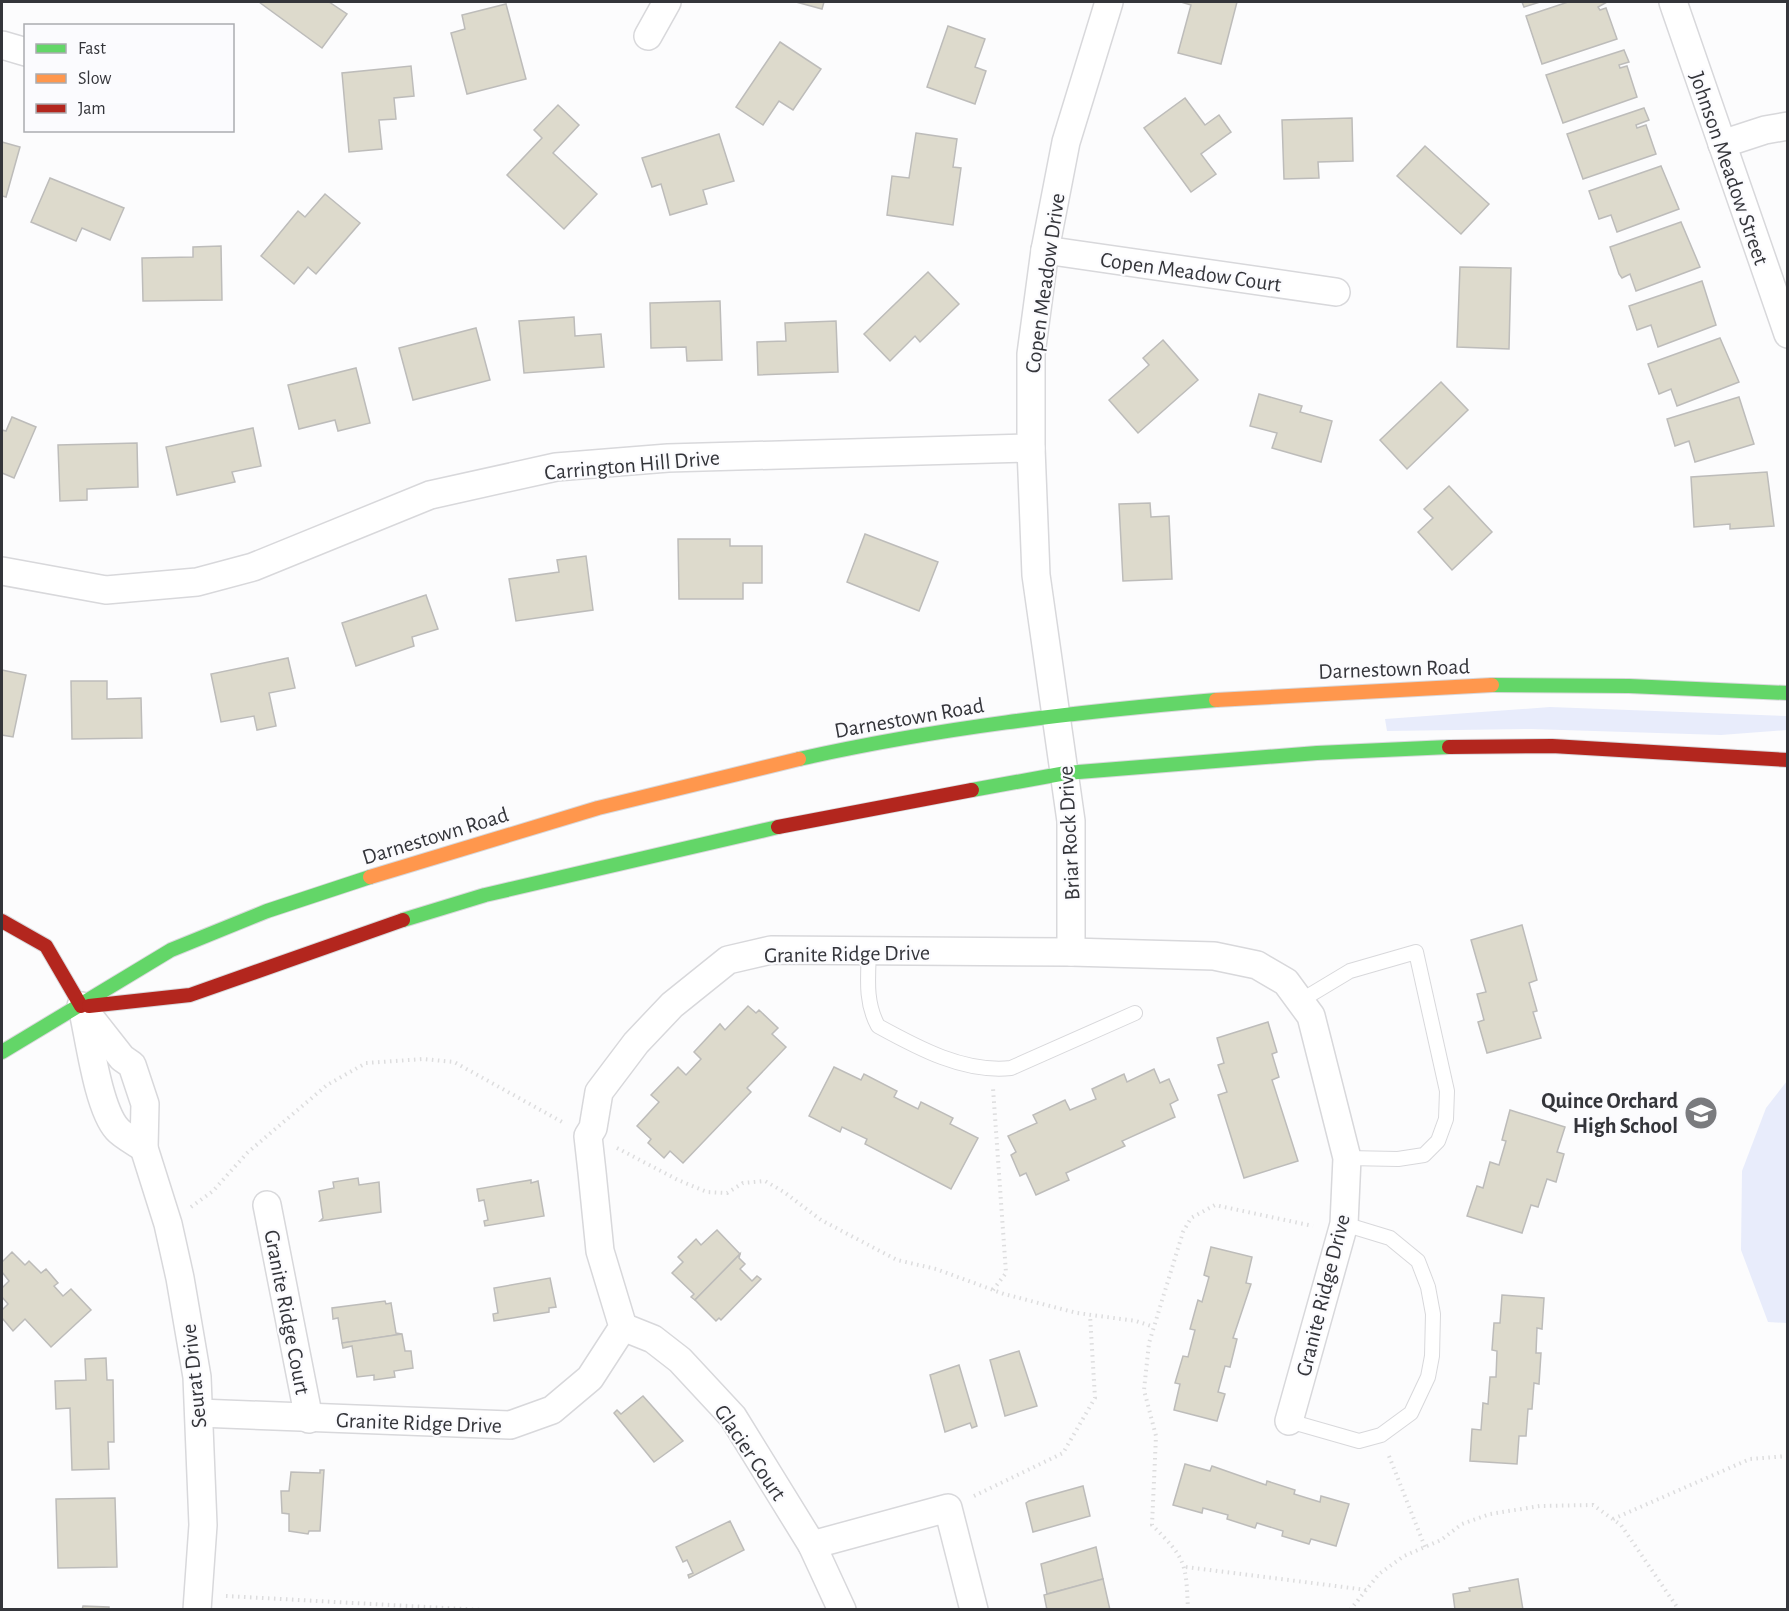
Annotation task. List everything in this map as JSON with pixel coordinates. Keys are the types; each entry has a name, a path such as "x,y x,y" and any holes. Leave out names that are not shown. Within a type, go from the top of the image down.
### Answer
{"main road":[{"name":"Darnestown Road","path":"2,1052 171,950 267,911 423,859 598,808 790,760 926,734 1058,714 1248,696 1479,686 1629,686 1788,693"},
{"name":"Darnestown Road","path":"81,1006 190,994 400,920 485,895 633,859 790,824 1066,773 1306,754 1451,747 1552,746 1788,760"},
{"path":"2,921 46,946 81,1006"}],"street":[{"path":"648,36 667,2"},
{"name":"Copen Meadow Drive","path":"1058,714 1036,574 1030,448 1030,354 1045,250 1066,142 1109,2"},
{"name":"Johnson Meadow Street","path":"1673,2 1788,334"},
{"path":"2,45 24,51"},
{"path":"1722,144 1765,130 1788,126"},
{"name":"Copen Meadow Court","path":"1045,250 1336,292"},
{"name":"Carrington Hill Drive","path":"2,571 106,590 197,582 253,567 430,495 556,467 668,458 1030,448"},
{"name":"Briar Rock Drive","path":"1058,714 1071,821 1071,952"},
{"name":"Granite Ridge Drive","path":"199,1413 510,1425 552,1410 590,1378 623,1327 600,1251 588,1136 593,1128 599,1092 636,1042 672,1005 728,960 771,950 1071,952 1214,956 1257,965 1286,982 1311,1016 1347,1158 1343,1228 1289,1421"},
{"path":"81,1006 97,1070 97,1084 116,1129 144,1148"},
{"name":"Seurat Drive","path":"81,1006 122,1058 132,1065 145,1104 144,1148 168,1224 197,1377 203,1525 198,1602"},
{"name":"Granite Ridge Court","path":"267,1205 309,1419"},
{"name":"Glacier Court","path":"623,1327 653,1339 680,1360 733,1418 812,1545 842,1610"},
{"path":"812,1545 948,1508 974,1610"}],"lane":[{"path":"868,951 868,997 871,1013 878,1026 968,1067 992,1070 1011,1068 1135,1013"},
{"path":"1300,1001 1350,971 1416,952 1447,1091 1446,1119 1438,1141 1424,1155 1398,1159 1347,1158"},
{"path":"1289,1421 1359,1441 1381,1435 1411,1413 1428,1377 1432,1356 1433,1314 1428,1287 1418,1262 1390,1238 1343,1228"}],"path":[{"path":"168,1224 213,1191 248,1154 327,1085 366,1063 423,1059 454,1062 588,1136 707,1192 727,1193 743,1183 765,1181 822,1220 897,1260 936,1269 993,1290 1090,1315 1136,1321 1154,1327"},
{"path":"992,1070 1006,1273 993,1290"},
{"path":"1188,1610 1186,1567 1178,1550 1152,1525 1156,1436 1144,1390 1149,1343 1183,1232 1191,1218 1200,1211 1215,1205 1343,1228"},
{"path":"948,1508 1063,1453 1095,1398 1090,1315"},
{"path":"1381,1435 1425,1547"},
{"path":"1613,1520 1750,1459 1788,1456"},
{"path":"1350,1610 1379,1574 1396,1562 1442,1540 1462,1524 1490,1514 1530,1508 1593,1505 1621,1525 1679,1610"},
{"path":"1186,1567 1367,1590"},
{"path":"198,1602 482,1610"}],"shaded area":[{"path":"1550,707 1787,716 1787,730 1721,735 1531,729 1387,731 1385,719"},
{"path":"1787,1081 1787,1323 1768,1322 1741,1250 1742,1171 1766,1108"}],"building":[{"path":"259,2 329,2 347,14 322,48"},
{"path":"796,2 824,2 822,9"},
{"path":"1181,2 1237,2 1221,64 1178,53 1191,5"},
{"path":"1522,2 1540,2 1524,7"},
{"path":"1568,2 1607,2 1598,7 1600,10 1606,8 1617,39 1542,64 1526,16"},
{"path":"506,4 526,79 467,94 451,33 465,29 462,15"},
{"path":"948,26 985,39 975,67 986,71 975,104 927,87"},
{"path":"780,42 821,69 793,110 779,101 763,125 736,107"},
{"path":"1624,50 1629,62 1619,65 1620,68 1627,66 1637,97 1563,123 1546,75"},
{"path":"411,66 414,96 394,98 396,119 379,120 382,149 349,152 342,73"},
{"path":"1185,98 1205,125 1219,115 1231,132 1201,154 1216,174 1191,192 1144,128"},
{"path":"558,105 579,125 553,153 597,194 564,229 507,175 542,138 534,130"},
{"path":"1644,108 1649,120 1636,125 1637,128 1646,125 1656,154 1583,179 1567,134"},
{"path":"1352,118 1353,161 1318,162 1319,178 1284,179 1282,120"},
{"path":"916,133 957,139 953,167 961,168 953,225 887,215 892,176 909,178"},
{"path":"719,134 734,181 703,190 707,204 670,215 661,184 652,187 642,158"},
{"path":"2,142 20,147 6,197 2,196"},
{"path":"1425,146 1489,204 1461,234 1397,176"},
{"path":"1661,166 1679,209 1617,232 1611,215 1599,219 1589,191"},
{"path":"50,178 124,208 110,240 82,228 76,241 31,222"},
{"path":"325,194 360,223 316,274 308,267 294,284 261,256 298,211 305,217"},
{"path":"1681,222 1700,267 1636,291 1630,274 1622,278 1619,274 1610,247"},
{"path":"221,246 222,300 143,301 142,258 193,257 193,247"},
{"path":"1460,267 1511,268 1509,349 1457,347"},
{"path":"928,272 959,304 920,342 915,336 890,361 864,334"},
{"path":"1702,281 1716,325 1658,347 1651,325 1637,330 1629,306"},
{"path":"720,301 722,360 687,361 686,347 651,348 650,303"},
{"path":"574,317 575,336 601,334 604,367 524,373 519,321"},
{"path":"836,321 838,372 758,375 757,342 786,341 785,323"},
{"path":"476,328 490,380 413,400 399,348"},
{"path":"1720,338 1739,382 1677,406 1671,389 1659,394 1648,364"},
{"path":"1163,340 1198,380 1138,433 1109,400 1149,365 1143,358"},
{"path":"356,368 370,423 338,431 335,420 299,429 288,385"},
{"path":"1441,382 1468,410 1407,469 1380,440"},
{"path":"1259,394 1302,406 1300,412 1332,421 1321,462 1272,448 1277,433 1250,426"},
{"path":"1739,397 1754,444 1695,462 1689,441 1675,446 1667,419"},
{"path":"12,417 36,427 14,478 2,473 2,430 6,431"},
{"path":"253,428 261,466 232,472 235,482 177,495 166,447"},
{"path":"137,443 138,487 87,489 87,500 60,501 58,445"},
{"path":"1767,472 1774,526 1730,529 1730,524 1694,527 1691,477"},
{"path":"1449,486 1492,532 1452,570 1418,532 1433,518 1424,509"},
{"path":"1150,503 1151,517 1169,516 1172,579 1123,581 1119,504"},
{"path":"865,534 938,562 919,611 847,582"},
{"path":"678,539 730,539 730,546 762,546 762,583 743,583 743,599 679,599"},
{"path":"586,556 593,610 516,621 509,579 559,572 557,560"},
{"path":"426,595 438,629 412,637 414,646 356,666 342,623"},
{"path":"288,658 295,688 269,693 276,726 257,730 254,716 221,722 211,674"},
{"path":"2,670 26,675 13,737 2,735"},
{"path":"71,681 107,681 107,699 141,698 142,738 72,739"},
{"path":"1522,925 1537,980 1529,983 1537,1011 1533,1012 1541,1038 1487,1053 1478,1022 1484,1020 1477,994 1486,992 1471,940"},
{"path":"748,1006 756,1013 759,1010 778,1028 772,1034 786,1047 747,1088 751,1092 683,1163 670,1151 664,1158 648,1143 651,1139 637,1126 659,1102 651,1095 678,1067 686,1075 701,1059 694,1052 720,1024 725,1030"},
{"path":"1268,1022 1277,1052 1272,1054 1279,1077 1272,1080 1298,1161 1244,1178 1218,1095 1227,1092 1218,1065 1224,1063 1217,1038"},
{"path":"834,1067 861,1080 864,1074 897,1091 894,1097 918,1109 921,1102 953,1118 950,1124 978,1138 951,1189 865,1144 867,1139 842,1127 840,1132 809,1116"},
{"path":"1154,1069 1160,1083 1169,1079 1178,1100 1170,1104 1175,1117 1122,1141 1125,1146 1066,1173 1069,1180 1036,1195 1026,1173 1020,1176 1011,1155 1016,1152 1008,1136 1037,1123 1033,1115 1065,1100 1070,1110 1096,1099 1092,1089 1124,1074 1127,1082"},
{"path":"1510,1110 1565,1127 1557,1152 1564,1154 1556,1182 1547,1179 1538,1207 1531,1205 1522,1233 1467,1216 1477,1186 1483,1188 1490,1162 1499,1165 1506,1141 1502,1140"},
{"path":"358,1178 359,1185 379,1182 381,1212 320,1221 323,1218 319,1191 334,1188 333,1182"},
{"path":"531,1180 531,1183 538,1181 544,1216 485,1226 484,1221 488,1220 484,1200 479,1201 477,1189"},
{"path":"717,1230 740,1254 695,1300 691,1297 694,1294 672,1273 683,1262 678,1257 696,1239 701,1245"},
{"path":"1211,1247 1252,1257 1246,1283 1251,1284 1233,1338 1237,1339 1230,1367 1225,1366 1218,1392 1225,1394 1217,1421 1174,1410 1180,1384 1175,1383 1183,1356 1188,1357 1195,1330 1190,1329 1198,1300 1202,1302 1209,1277 1204,1275"},
{"path":"12,1252 25,1265 29,1261 41,1273 46,1269 58,1283 54,1286 63,1296 71,1289 91,1310 51,1347 25,1319 13,1331 2,1318 2,1310 8,1304 2,1297 2,1288 9,1281 2,1272 2,1262"},
{"path":"740,1254 739,1258 745,1264 740,1269 752,1281 757,1276 761,1279 721,1320 719,1318 716,1321 695,1300"},
{"path":"550,1278 556,1307 549,1308 549,1312 494,1321 493,1314 498,1313 494,1288"},
{"path":"1502,1295 1544,1298 1542,1329 1537,1328 1536,1353 1541,1353 1539,1384 1534,1383 1532,1409 1528,1409 1526,1436 1519,1436 1517,1464 1470,1461 1472,1429 1481,1430 1483,1403 1488,1404 1490,1377 1496,1377 1497,1351 1492,1350 1494,1323 1500,1323"},
{"path":"385,1301 386,1304 391,1303 396,1333 402,1334 342,1343 338,1318 333,1319 332,1308"},
{"path":"402,1334 405,1351 411,1351 413,1368 394,1371 395,1377 374,1380 374,1375 357,1377 352,1346 343,1348 342,1343"},
{"path":"1019,1351 1037,1406 1005,1416 990,1360"},
{"path":"106,1358 107,1380 113,1380 114,1442 108,1442 109,1469 72,1470 70,1408 56,1409 55,1381 86,1380 85,1359"},
{"path":"959,1365 977,1426 972,1428 970,1423 945,1432 930,1375"},
{"path":"643,1396 683,1441 654,1462 614,1413 617,1410 621,1414"},
{"path":"1185,1464 1210,1471 1212,1466 1266,1485 1267,1481 1295,1490 1294,1494 1320,1502 1321,1496 1349,1504 1336,1546 1311,1539 1309,1544 1282,1536 1283,1531 1257,1523 1255,1528 1227,1519 1228,1515 1203,1508 1202,1513 1173,1505"},
{"path":"320,1470 324,1470 320,1531 309,1531 308,1534 289,1531 289,1514 282,1513 281,1491 289,1491 291,1472 320,1473"},
{"path":"1083,1486 1090,1516 1033,1532 1026,1503"},
{"path":"115,1498 117,1567 58,1568 56,1499"},
{"path":"730,1521 744,1550 689,1578 688,1575 693,1573 687,1560 683,1562 676,1547"},
{"path":"1096,1547 1103,1579 1047,1594 1041,1564"},
{"path":"1103,1579 1110,1610 1047,1610 1044,1595"},
{"path":"1518,1579 1523,1610 1455,1610 1453,1594 1470,1591 1469,1588"},
{"path":"83,1606 109,1607 109,1610 82,1610"}],"traffic: fast":[{"path":"1492,685 1629,686 1788,693"},
{"path":"799,759 903,738 1006,722 1216,700"},
{"path":"972,790 1066,773 1317,753 1449,747"},
{"path":"403,920 485,895 778,827"},
{"path":"2,1052 171,950 267,911 370,877"}],"traffic: slow":[{"path":"1216,700 1492,685"},
{"path":"370,877 598,808 799,759"}],"traffic: jam":[{"path":"1449,747 1552,746 1788,760"},
{"path":"778,827 972,790"},
{"path":"89,1006 190,995 403,920"},
{"path":"2,921 46,946 81,1006"}],"place":[{"name":"Quince Orchard High School","path":"1701,1113"}]}
